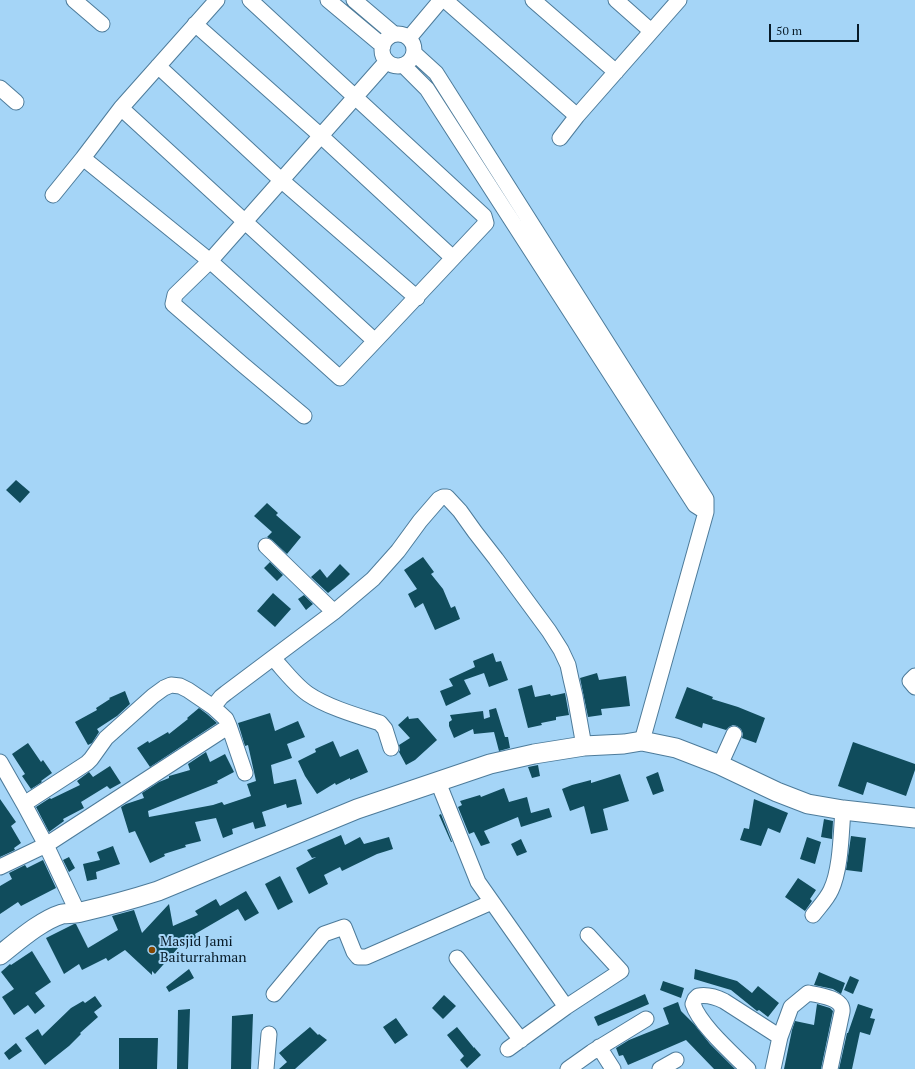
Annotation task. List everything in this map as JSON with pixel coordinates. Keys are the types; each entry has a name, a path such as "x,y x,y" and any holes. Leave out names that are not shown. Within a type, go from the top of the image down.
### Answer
{"main road":[{"path":"0,955 29,932 48,920 63,914 78,913 158,891 357,809 490,764 534,754 584,746 624,744 642,741 676,748 720,765 777,792 808,804 843,810 915,818"}],"street":[{"path":"74,0 102,24"},
{"path":"53,195 84,158 121,108 217,0"},
{"path":"84,158 210,261 340,378 486,223 484,216 250,0"},
{"path":"328,0 383,46"},
{"path":"354,0 394,34"},
{"path":"409,38 441,0"},
{"path":"446,0 577,116"},
{"path":"533,0 616,72"},
{"path":"616,0 651,31"},
{"path":"560,138 577,116 679,0"},
{"path":"195,24 321,136 453,258"},
{"path":"394,34 405,34 413,42 414,53 408,63 398,66 387,61 382,52 383,46 385,41 394,34"},
{"path":"414,53 436,73 706,499 706,512 642,741"},
{"path":"304,416 173,304 175,295 210,261 387,61"},
{"path":"403,65 427,89 695,505 706,512"},
{"path":"158,66 281,180 417,298"},
{"path":"0,88 16,102"},
{"path":"121,108 375,341"},
{"path":"213,707 226,693 334,612 373,579 398,551 435,503 443,497 447,497 460,511 474,532 496,559 549,631 561,650 568,665 584,746"},
{"path":"266,546 334,612"},
{"path":"274,658 308,694 324,703 380,723 386,729 392,748"},
{"path":"915,676 910,681 915,687"},
{"path":"24,804 92,759 106,738 153,696 171,685 180,686 188,690 213,707 226,719 245,773"},
{"path":"0,867 46,845 229,726"},
{"path":"720,765 734,734"},
{"path":"2,770 24,804 46,845 78,913"},
{"path":"438,782 478,882 566,1007"},
{"path":"813,915 830,892 835,879 838,868 843,810"},
{"path":"274,994 324,934 344,927 354,952 358,957 366,957 492,902"},
{"path":"508,1049 566,1007 621,971 588,935"},
{"path":"457,958 521,1040"},
{"path":"773,1069 780,1037 791,1007 808,993 831,998 842,1006 830,1069"},
{"path":"748,1069 710,1030 697,1013 693,1004 698,996 716,997 780,1037"},
{"path":"568,1069 599,1047 646,1019"},
{"path":"266,1069 269,1034"},
{"path":"599,1047 613,1069"},
{"path":"660,1069 676,1060"}],"building":[{"path":"16,480 30,492 20,503 6,490"},
{"path":"267,503 278,513 276,515 301,537 287,554 267,537 272,532 254,516"},
{"path":"423,557 434,572 431,574 443,589 451,608 455,606 460,619 435,630 423,603 415,608 408,594 417,589 404,570"},
{"path":"270,562 283,575 277,581 264,568"},
{"path":"340,564 350,574 328,593 311,577 320,569 327,578"},
{"path":"273,593 291,609 275,627 257,611"},
{"path":"304,595 313,604 306,610 298,599"},
{"path":"493,653 496,662 501,661 508,680 489,687 484,673 464,680 471,694 446,706 440,691 453,686 449,679 475,667 473,661"},
{"path":"597,673 599,680 626,676 630,706 601,709 602,715 588,717 580,678"},
{"path":"532,685 535,697 565,693 569,715 556,717 556,720 541,723 542,725 528,728 518,689"},
{"path":"687,687 713,697 712,699 738,707 765,718 756,743 742,738 743,734 741,729 737,726 733,725 726,730 703,723 702,728 675,718"},
{"path":"125,691 130,704 117,716 97,729 99,732 92,743 88,745 75,722 97,710 96,708 110,699 109,698"},
{"path":"199,708 217,723 150,767 137,748 168,732 169,734"},
{"path":"496,708 505,737 508,737 510,748 499,751 494,732 474,734 473,729 454,738 449,726 449,722 452,720 450,715 483,711 484,719 490,717 489,710"},
{"path":"270,713 275,731 298,721 305,737 287,744 292,758 271,765 274,784 296,779 302,804 287,808 286,804 262,812 266,826 255,829 253,822 232,829 233,834 223,838 216,818 195,822 201,841 185,845 186,847 164,854 165,856 150,863 135,831 129,833 121,807 144,798 142,793 159,782 169,778 169,776 190,770 188,764 206,752 210,762 225,754 234,772 217,781 218,783 148,811 149,817 222,802 224,805 251,796 247,784 256,781 248,745 245,746 238,723"},
{"path":"408,716 409,719 418,718 437,740 415,760 406,765 399,752 399,745 410,738 398,725"},
{"path":"333,741 340,757 358,749 368,772 350,780 350,778 336,785 335,783 317,794 305,776 298,761 316,752 315,749"},
{"path":"853,742 915,764 915,770 906,796 867,782 863,795 838,786"},
{"path":"28,743 41,762 43,760 52,773 31,789 22,776 25,774 12,754"},
{"path":"538,765 540,776 532,778 528,767"},
{"path":"110,766 121,783 110,789 107,786 81,802 84,808 63,819 64,821 49,832 36,807 50,798 51,799 80,785 77,781 89,772 93,777"},
{"path":"658,772 664,791 653,795 646,777"},
{"path":"620,774 629,801 603,809 608,830 591,834 584,806 570,811 562,789 591,780 591,783"},
{"path":"504,788 509,802 527,797 531,813 549,808 552,817 521,827 518,817 484,831 490,843 481,846 474,832 469,834 458,807 462,805 460,801 480,795 481,797"},
{"path":"0,799 16,822 11,826 21,843 14,848 15,850 0,857"},
{"path":"754,799 788,813 780,833 768,828 761,846 740,840 744,828 749,829"},
{"path":"441,814 452,842 439,815"},
{"path":"824,819 833,821 832,839 821,837"},
{"path":"341,835 345,845 360,837 364,844 389,837 393,849 377,854 342,871 340,867 324,875 328,884 309,894 296,868 316,857 312,858 307,850"},
{"path":"851,836 866,838 862,872 846,870"},
{"path":"807,837 821,842 815,864 800,859"},
{"path":"521,839 527,852 517,856 511,844"},
{"path":"113,846 120,864 96,872 97,879 87,881 83,864 100,860 97,852"},
{"path":"69,857 75,868 69,872 63,860"},
{"path":"43,860 56,888 21,906 18,902 0,914 0,886 12,879 9,873 25,865 27,868"},
{"path":"280,876 293,902 278,910 265,884"},
{"path":"798,878 816,890 810,899 812,901 805,911 785,897"},
{"path":"246,891 259,913 245,921 238,909 195,934 197,939 178,948 155,974 152,971 152,975 125,950 108,961 106,958 82,970 79,964 64,974 46,938 76,924 88,948 118,930 112,916 134,910 142,933 169,904 173,926 198,915 195,911 216,899 220,906"},
{"path":"32,951 51,982 35,993 45,1006 35,1014 28,1005 14,1015 2,997 14,989 1,972 10,964 11,965"},
{"path":"189,969 194,978 169,992 166,987"},
{"path":"695,969 737,981 752,993 758,986 779,1003 768,1017 759,1010 757,1011 731,990 694,979"},
{"path":"819,972 845,983 841,994 833,989 814,985"},
{"path":"850,976 859,980 853,994 844,990"},
{"path":"663,981 684,988 681,998 660,990"},
{"path":"645,994 649,1004 598,1026 594,1017"},
{"path":"444,995 456,1006 443,1019 432,1008"},
{"path":"95,996 102,1006 94,1012 98,1017 80,1033 81,1034 69,1046 45,1065 25,1038 38,1029 42,1036 71,1008 83,1001 85,1003"},
{"path":"678,1002 681,1011 710,1044 735,1069 714,1069 686,1040 628,1065 623,1055 619,1056 616,1048 629,1040 669,1024 663,1008"},
{"path":"817,1004 830,1008 833,1011 821,1069 784,1069 795,1021 814,1025"},
{"path":"858,1004 873,1009 870,1018 875,1019 870,1035 860,1032 852,1069 839,1069 847,1033"},
{"path":"190,1009 188,1069 177,1069 178,1010"},
{"path":"253,1014 251,1069 231,1069 232,1016"},
{"path":"396,1018 408,1035 395,1044 383,1027"},
{"path":"310,1027 318,1035 319,1034 327,1040 295,1069 279,1069 287,1062 279,1053"},
{"path":"457,1027 481,1055 467,1068 460,1060 464,1056 447,1035"},
{"path":"119,1038 158,1038 157,1069 119,1069"},
{"path":"16,1043 22,1051 9,1060 4,1053"}],"place":[{"name":"Masjid Jami Baiturrahman","path":"152,950"}]}
